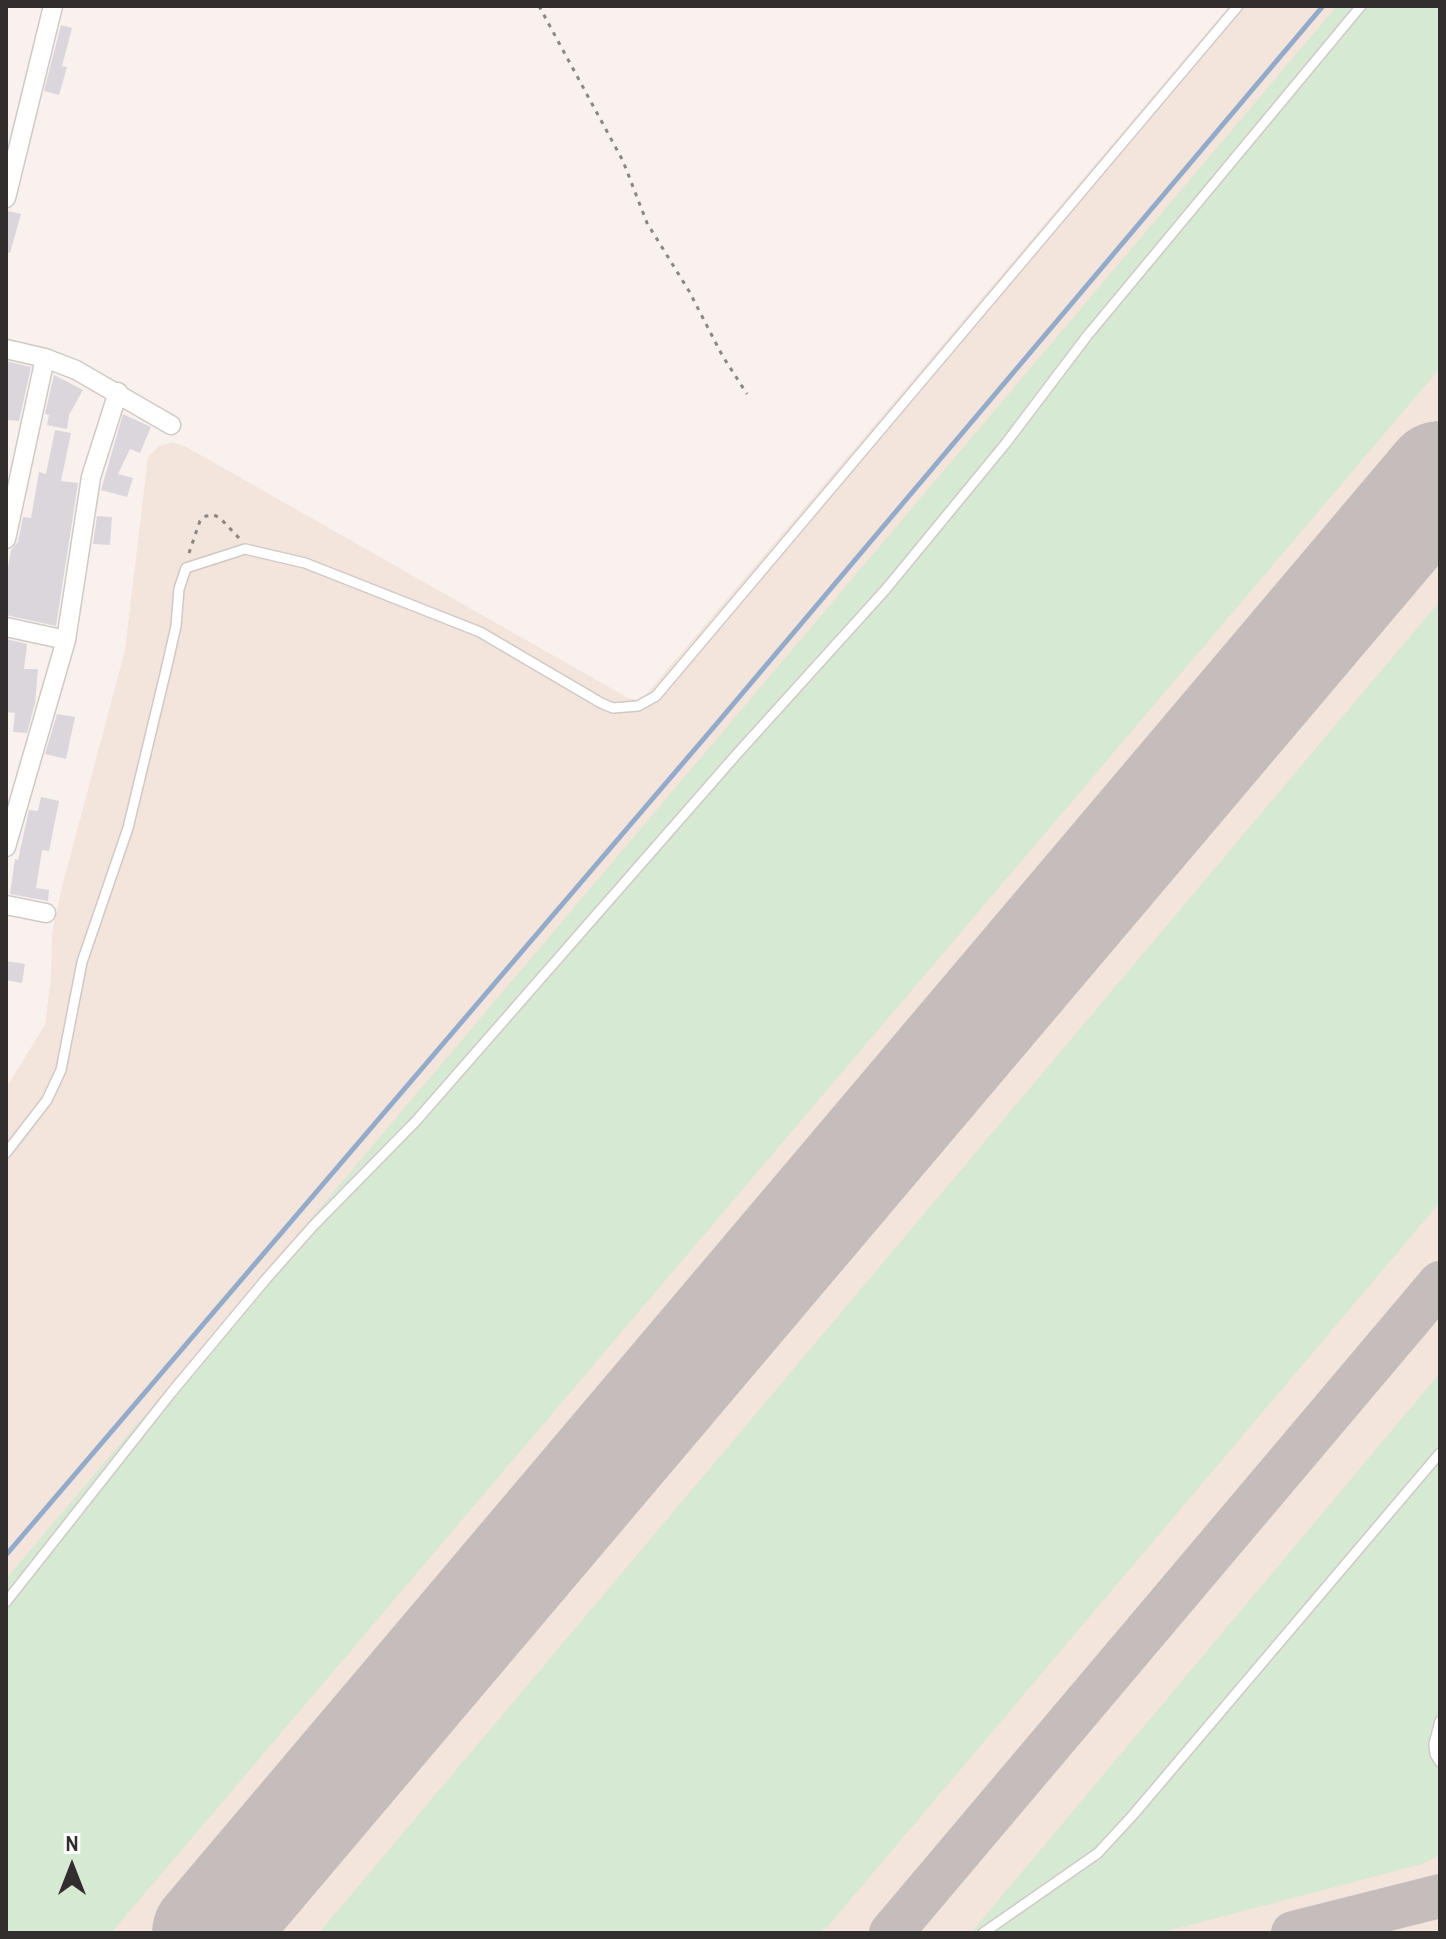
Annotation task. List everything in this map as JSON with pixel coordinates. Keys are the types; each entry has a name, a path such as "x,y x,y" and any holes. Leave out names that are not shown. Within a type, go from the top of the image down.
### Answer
{"street":[{"path":"6,198 14,131 53,6"},
{"path":"6,349 45,358 76,370 171,425"},
{"path":"6,539 45,358"},
{"path":"6,847 66,640 91,477 118,392"},
{"path":"6,627 66,640"},
{"path":"6,905 46,913"}],"lane":[{"path":"6,1153 47,1100 61,1070 82,962 128,828 176,626 179,589 186,568 232,551 250,550 277,555 333,573 480,632 613,708 638,706 656,696 1238,6"},
{"path":"6,1602 171,1393 266,1279 416,1121 736,755 886,589 1006,443 1087,336 1361,6"},
{"path":"983,1933 1058,1882 1107,1843 1440,1453"},
{"path":"1440,1721 1434,1744 1440,1762"}],"path":[{"path":"539,6 623,161 647,223 747,394"},
{"path":"186,568 190,545 200,521 206,516 220,518 250,550"}],"shaded area":[{"path":"1229,6 1440,6 1440,1933 6,1933 6,1088 45,1025 51,978 52,933 125,650 148,457 159,446 173,442 188,448 628,698 637,700 644,697"}],"green space":[{"path":"1337,6 1440,6 1440,368 111,1933 6,1933 6,1579"},
{"path":"1440,601 1440,1202 828,1926 817,1933 319,1933"},
{"path":"1440,1373 1440,1855 1422,1864 1159,1933 971,1933"}],"building":[{"path":"61,25 72,28 62,66 67,67 59,95 44,91"},
{"path":"8,211 21,214 10,253 6,252"},
{"path":"6,361 31,367 19,421 6,420"},
{"path":"54,375 83,390 69,415 67,429 47,425 49,415 45,414"},
{"path":"123,414 151,427 140,453 130,449 118,474 133,478 127,497 101,490"},
{"path":"55,430 71,433 61,481 78,483 56,626 6,615 6,578 11,550 18,542 23,517 31,518 39,472 46,474"},
{"path":"97,516 112,517 110,545 93,544"},
{"path":"6,639 27,644 24,669 38,669 35,703 27,733 13,732 15,713 6,712"},
{"path":"57,714 75,717 66,759 45,754"},
{"path":"41,797 59,801 49,851 42,850 36,888 49,890 48,901 10,894 15,859 18,860 29,810 38,811"},
{"path":"6,961 25,964 22,983 6,980"}],"waterway":[{"path":"6,1555 719,721 1323,6"}],"taxiway":[{"path":"891,1933 1440,1283"},
{"path":"222,1933 240,1896"},
{"path":"1293,1933 1440,1896"}],"runway":[{"path":"208,1933 1440,477"}]}
